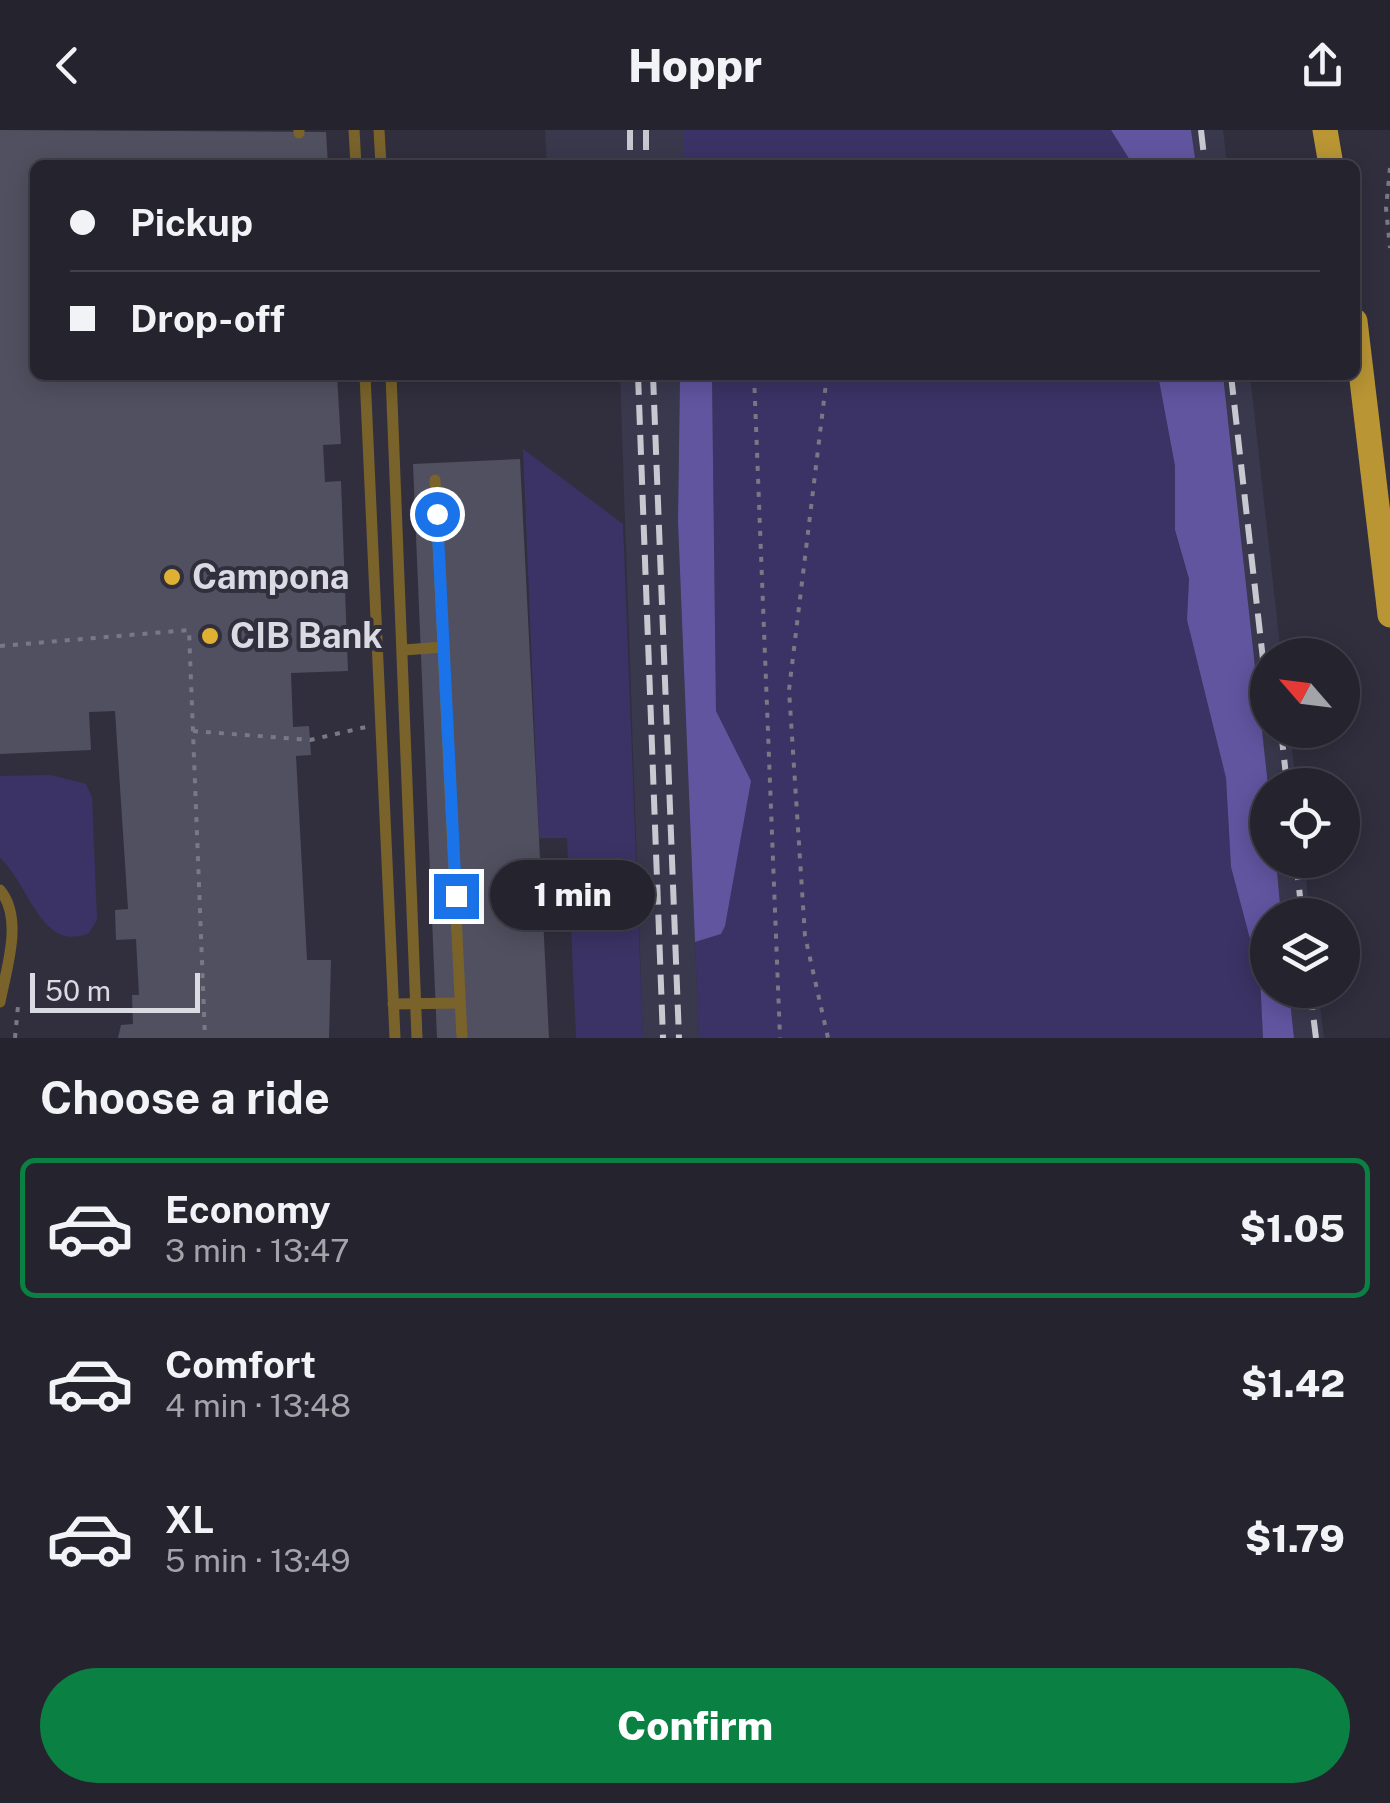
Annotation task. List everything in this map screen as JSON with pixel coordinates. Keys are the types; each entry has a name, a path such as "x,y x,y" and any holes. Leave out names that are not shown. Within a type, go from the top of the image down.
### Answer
{"main road":[{"path":"1325,130 1330,160"},
{"path":"1360,363 1390,616"}],"lane":[{"path":"354,130 356,160"},
{"path":"380,130 381,160"},
{"path":"365,380 395,1038"},
{"path":"391,380 417,1038"},
{"path":"435,480 462,1038"},
{"path":"404,650 444,647"},
{"path":"0,890 8,900 13,925 0,1002"},
{"path":"393,1004 460,1003"}],"path":[{"path":"1390,168 1386,208 1390,248"},
{"path":"754,380 780,1038"},
{"path":"826,380 796,606 789,722 805,936 828,1038"},
{"path":"0,646 189,630 205,1038"},
{"path":"193,731 310,740 380,723"}],"shaded area":[{"path":"545,130 683,130 683,160 547,160"},
{"path":"683,130 1111,130 1130,160 683,160"},
{"path":"1111,130 1191,130 1195,160 1130,160"},
{"path":"1191,130 1223,130 1226,160 1195,160"},
{"path":"620,380 680,380 678,522 699,1038 643,1038"},
{"path":"680,380 712,380 716,711 751,781 725,926 721,934 695,942 678,522"},
{"path":"712,380 1159,380 1175,466 1175,530 1189,580 1187,620 1226,778 1231,867 1250,939 1250,1008 1262,1008 1263,1038 699,1038 695,942 721,934 742,831 741,762 716,711"},
{"path":"1159,380 1224,380 1252,638 1250,748 1264,748 1266,768 1250,768 1250,878 1278,878 1279,898 1250,898 1250,939 1231,867 1226,778 1187,620 1189,579 1175,530 1175,466"},
{"path":"1224,380 1251,380 1279,638 1252,638"},
{"path":"523,449 623,524 643,1038 576,1038 567,838 539,838"},
{"path":"1264,748 1292,748 1294,768 1266,768"},
{"path":"51,775 86,784 92,797 97,920 89,933 73,937 59,934 47,925 0,858 0,776"},
{"path":"1278,878 1306,878 1308,898 1279,898"},
{"path":"1262,1008 1291,1008 1294,1038 1263,1038"},
{"path":"1291,1008 1320,1008 1324,1038 1294,1038"}],"building":[{"name":"Campona","path":"0,130 326,132 328,160 30,160 30,380 337,380 341,444 323,445 325,482 341,481 348,671 291,673 293,727 309,726 311,755 296,756 307,960 331,960 329,1038 118,1038 121,1025 133,1024 132,995 139,995 136,939 116,940 115,910 128,909 115,711 89,712 91,750 0,754"},
{"path":"520,459 549,1038 437,1038 413,464"}],"railway":[{"path":"630,130 630,160"},
{"path":"646,130 646,160"},
{"path":"1201,130 1204,160"},
{"path":"638,380 663,1038"},
{"path":"653,380 679,1038"},
{"path":"1232,380 1261,638"},
{"path":"1283,748 1285,768"},
{"path":"1298,878 1300,898"},
{"path":"1312,1008 1316,1038"}],"place":[{"name":"Campona","path":"172,577"},
{"name":"CIB Bank","path":"210,636"}],"route":[{"path":"437,514 456,896"}]}
